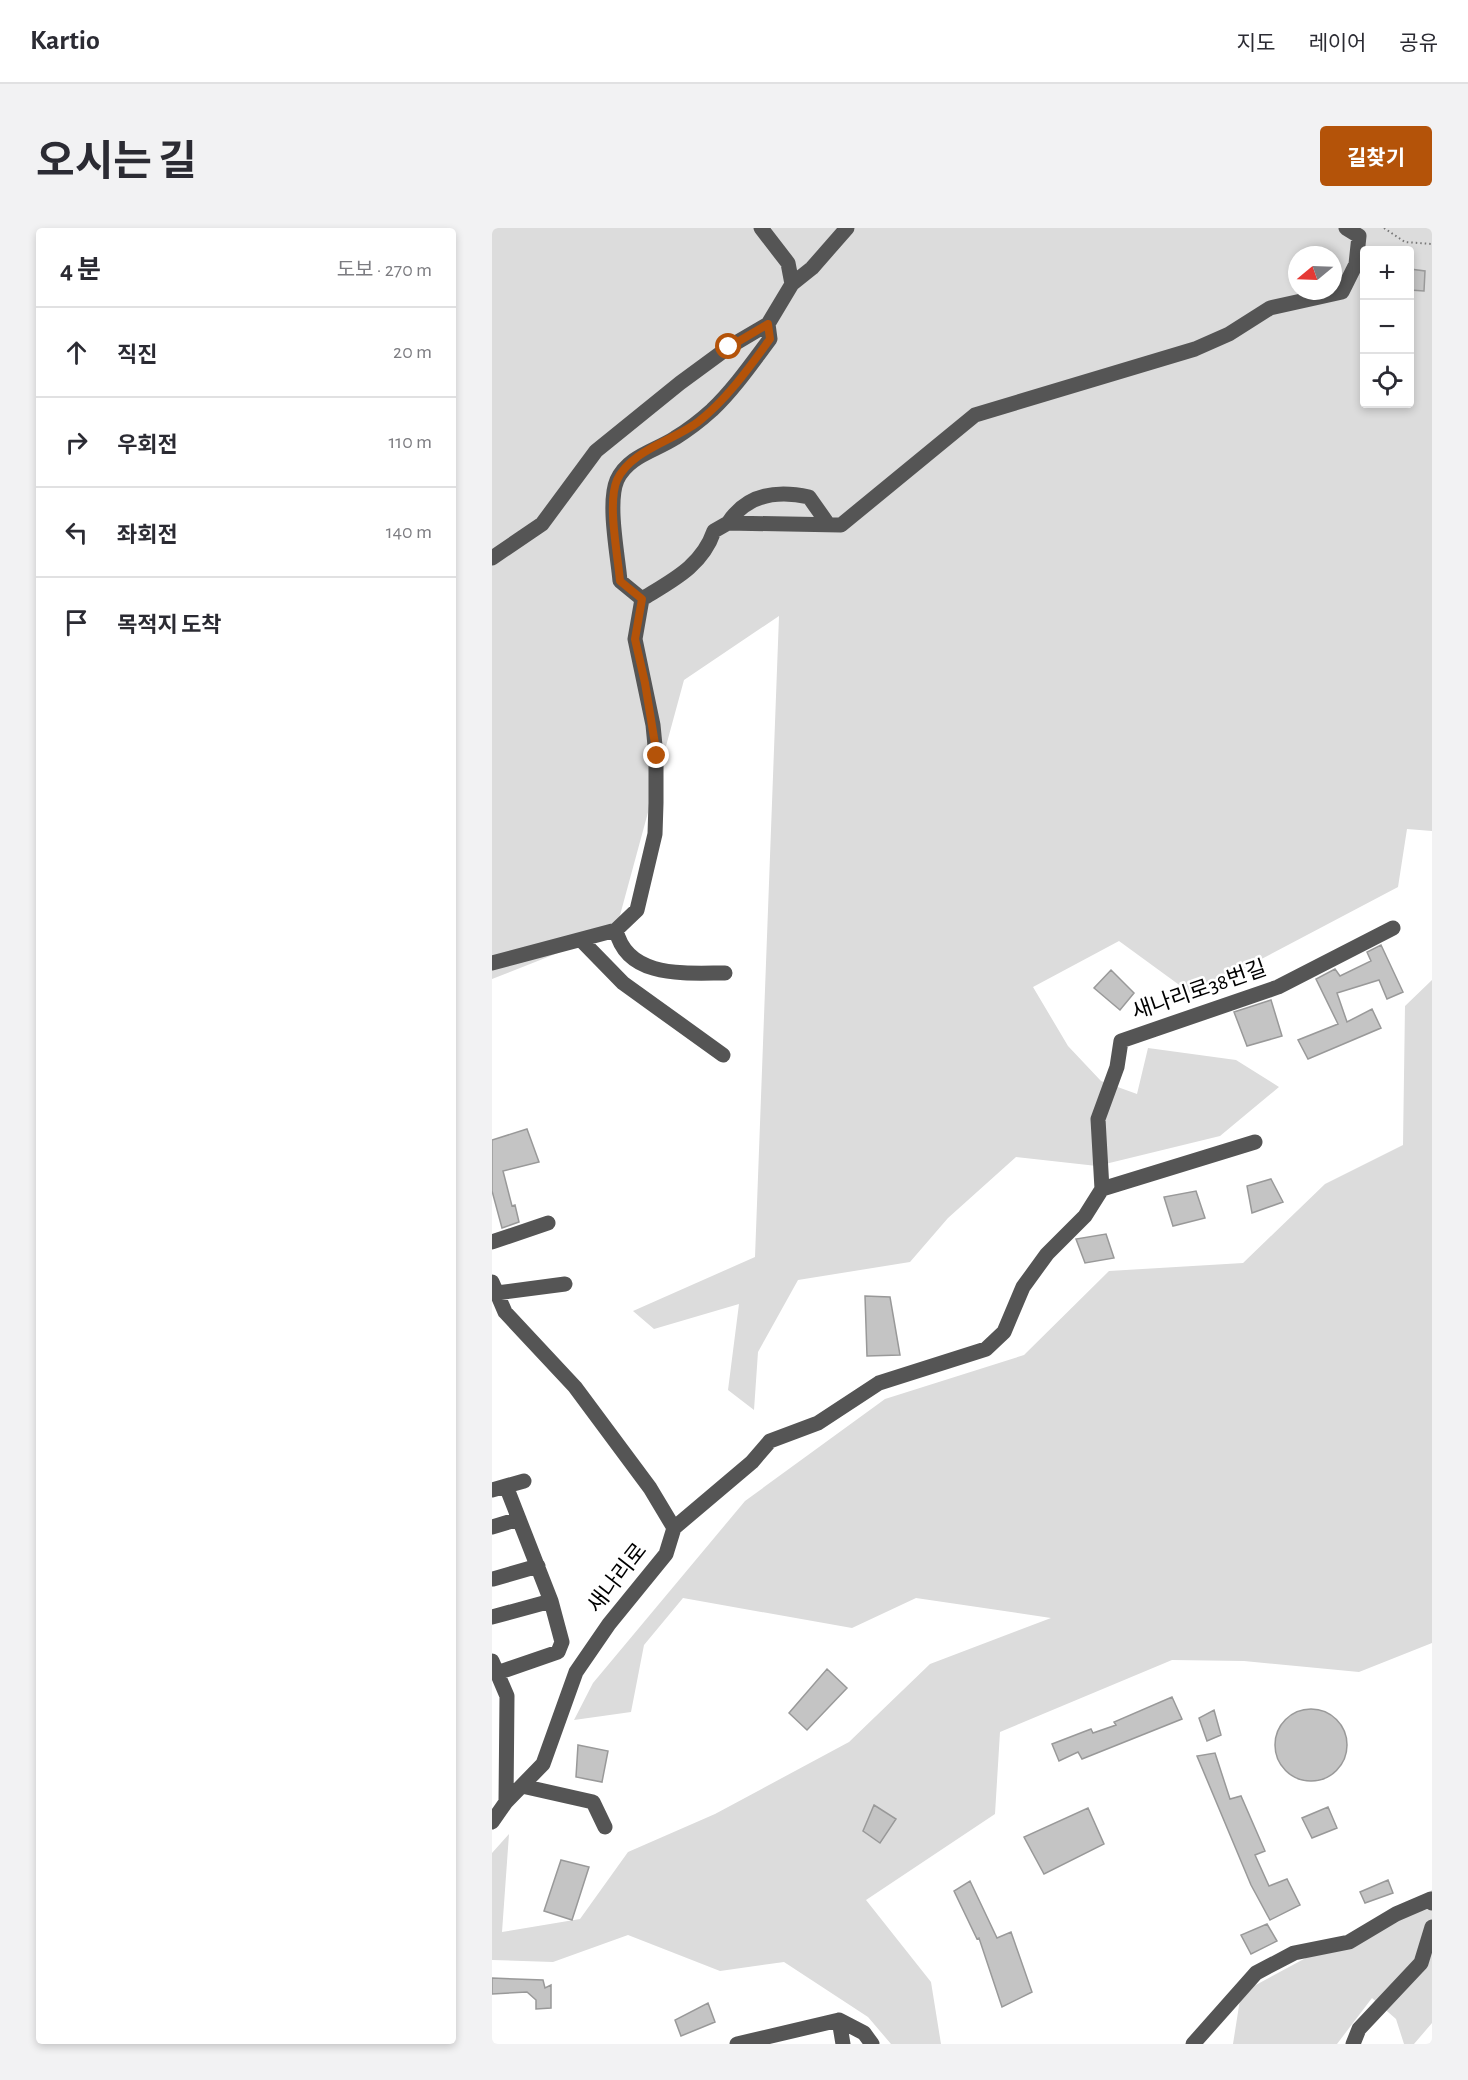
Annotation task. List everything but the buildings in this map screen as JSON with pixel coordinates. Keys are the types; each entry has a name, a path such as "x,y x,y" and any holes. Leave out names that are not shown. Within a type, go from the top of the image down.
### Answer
{"street":[{"path":"761,228 788,263 792,284"},
{"path":"492,558 542,524 596,451 680,383 768,324 792,284 812,268 847,228"},
{"path":"728,523 841,525 975,415 1195,349 1229,334 1270,308 1342,291 1356,264 1359,236 1346,228"},
{"path":"642,599 620,581 613,502 616,482 624,468 641,455 673,439 713,409 745,374 770,339 768,324"},
{"path":"492,963 616,930 637,910 655,834 657,756 647,693 635,639 642,599 696,563 709,544 714,531 728,523 737,509 776,492 809,497 828,524"},
{"name":"새나리로38번길","path":"1102,1189 1098,1119 1117,1067 1121,1041 1278,987 1393,928"},
{"path":"616,930 619,944 646,965 665,973 725,974"},
{"path":"582,940 623,983 723,1055"},
{"path":"565,1284 494,1287 505,1312 574,1387 650,1488 674,1528 752,1461 770,1441 818,1423 879,1383 986,1350 1004,1332 1023,1287 1047,1254 1085,1216 1102,1189 1255,1142"},
{"path":"492,1242 548,1223"},
{"path":"506,1802 507,1696 494,1667 558,1652 562,1642 551,1600 519,1519 499,1488 524,1481"},
{"path":"492,1527 519,1519"},
{"name":"새나리로","path":"492,1822 506,1802 543,1764 576,1672 609,1624 666,1554 674,1528"},
{"path":"493,1579 538,1566"},
{"path":"492,1617 551,1600"},
{"path":"522,1786 593,1802 605,1827"},
{"path":"1193,2044 1256,1973 1266,1966 1294,1953 1349,1942 1396,1914 1431,1899 1432,1903"},
{"path":"1353,2044 1359,2029 1421,1964 1432,1927"},
{"path":"737,2044 839,2020 864,2033 872,2044"},
{"path":"839,2020 843,2044"}],"path":[{"path":"1384,228 1406,242 1432,244"}],"shaded area":[{"path":"492,228 1432,228 1432,831 1407,829 1398,887 1193,995 1119,941 1033,987 1068,1046 1101,1081 1137,1094 1148,1048 1236,1060 1279,1087 1220,1136 1097,1166 1016,1157 948,1218 910,1262 798,1280 758,1352 754,1410 728,1390 739,1304 654,1329 633,1311 755,1257 779,616 684,680 616,930 492,979"},
{"path":"1432,980 1432,1643 1359,1672 1244,1661 1172,1660 1000,1732 995,1814 866,1900 931,1982 941,2044 891,2044 868,2017 784,1962 720,1971 628,1935 553,1962 492,1960 492,1853 509,1834 502,1932 580,1919 628,1852 715,1814 849,1742 930,1664 1051,1618 916,1598 852,1628 683,1598 644,1645 631,1712 574,1720 593,1683 745,1501 885,1399 1024,1355 1109,1271 1243,1263 1325,1184 1403,1145 1405,1006"},
{"path":"1432,1890 1432,2023 1414,2044 1404,2044 1396,2019 1372,1998 1337,2044 1233,2044 1241,1993"}],"route":[{"path":"657,756 642,665 635,639 642,599 620,581 613,502 616,482 624,468 641,455 673,439 713,409 745,374 770,339 768,324 729,347"}]}
